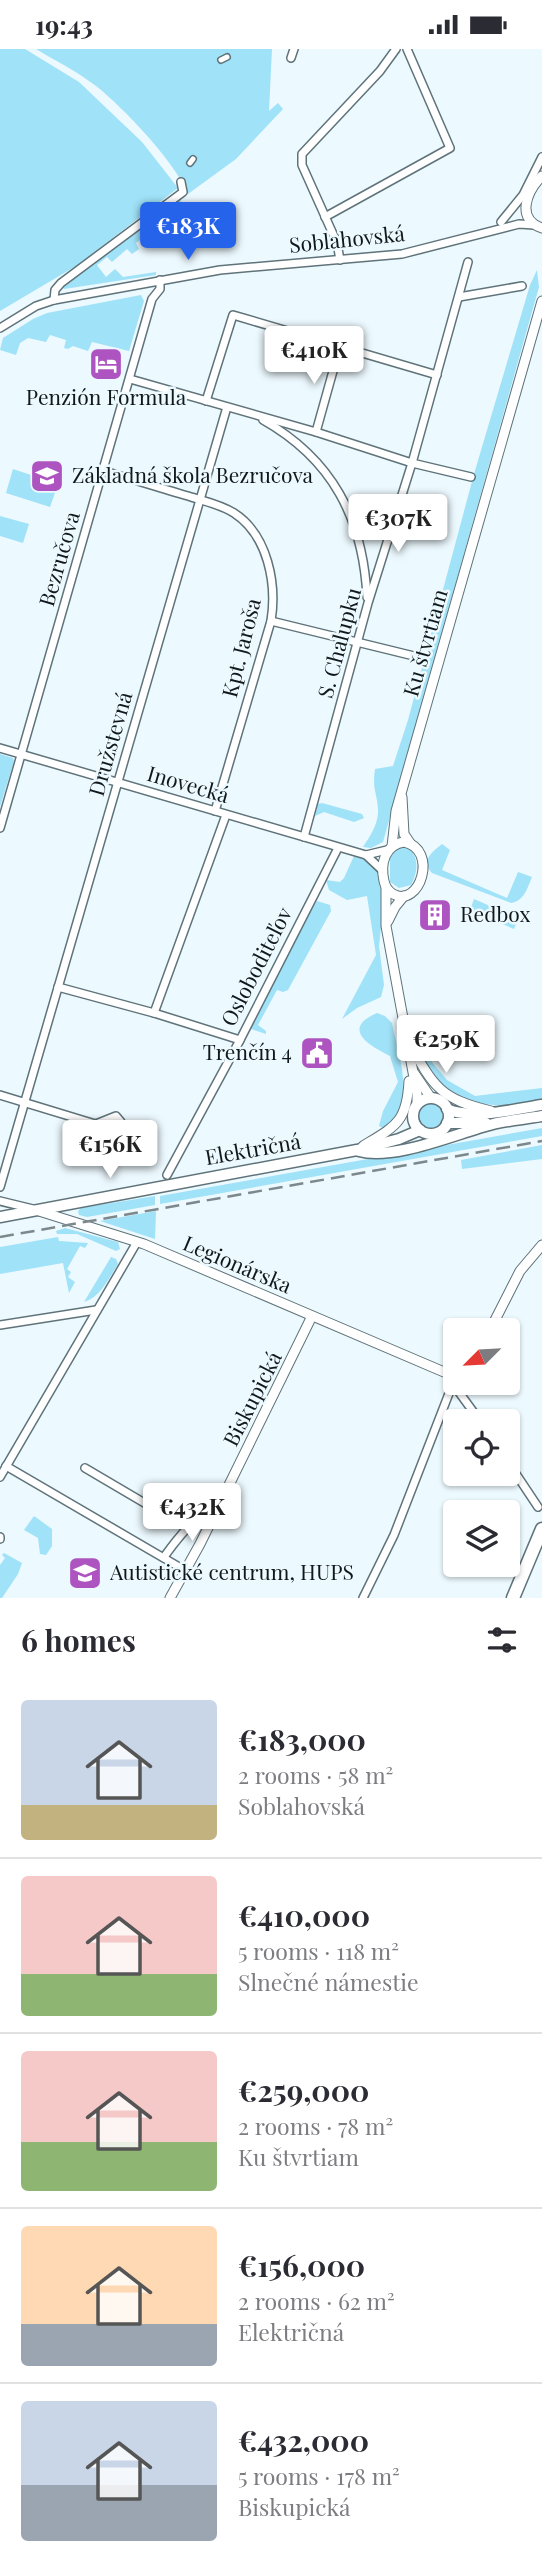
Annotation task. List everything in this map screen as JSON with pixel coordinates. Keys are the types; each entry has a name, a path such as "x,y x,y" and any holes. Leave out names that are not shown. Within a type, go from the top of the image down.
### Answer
{"main road":[{"path":"495,1123 447,1123 435,1133 420,1130 413,1119 417,1105 431,1098 441,1101 447,1109 456,1113 542,1105"},
{"path":"447,1109 447,1123"},
{"path":"357,1150 371,1154 402,1149 495,1123 542,1116"},
{"name":"Električná","path":"388,1141 413,1119"},
{"name":"Električná","path":"0,1217 357,1150 420,1130"},
{"path":"515,1598 542,1529"}],"street":[{"path":"291,58 294,49"},
{"path":"340,260 337,243 302,165 302,155 380,71 396,49"},
{"path":"325,217 450,148 407,49"},
{"path":"539,228 527,216 524,199 542,157"},
{"path":"524,199 542,176"},
{"name":"Soblahovská","path":"54,300 56,289 61,283 183,192 181,182"},
{"name":"Soblahovská","path":"475,234 517,212 524,199"},
{"name":"Soblahovská","path":"0,328 30,309 54,300 160,280 238,268 402,254 519,224 539,228"},
{"name":"S. Chalupku","path":"304,837 368,603 412,463 468,262"},
{"name":"Bezručova","path":"0,828 152,299 160,289 160,280"},
{"path":"143,284 152,299"},
{"path":"459,297 522,286"},
{"name":"Ku štvrtiam","path":"417,1105 386,926 386,888 383,872 401,793 542,301"},
{"path":"206,401 233,315 437,375"},
{"path":"316,432 340,347"},
{"path":"130,379 316,432 412,463 471,477"},
{"name":"Družstevná","path":"0,1187 227,407"},
{"path":"253,415 288,435 317,461 337,488 353,524 365,563 368,603"},
{"name":"Kpt. Jaroša","path":"104,471 217,504 235,513 259,543 272,580 274,600 271,621 215,811"},
{"path":"271,621 418,657"},
{"name":"Inovecká","path":"0,748 338,848 366,855 390,848"},
{"name":"Ku štvrtiam","path":"386,926 395,907 404,896 416,889 422,870 421,852 404,834 401,793"},
{"path":"154,1013 226,814"},
{"path":"390,848 404,842 410,843"},
{"name":"Osloboditeľov","path":"167,1175 338,848"},
{"path":"366,855 383,872"},
{"path":"386,888 395,895 404,896"},
{"path":"58,987 240,1039"},
{"name":"Ku štvrtiam","path":"406,1035 425,1074 435,1085 462,1104 492,1111"},
{"path":"357,1150 394,1128 405,1114 410,1065"},
{"name":"Ku štvrtiam","path":"410,1065 431,1098"},
{"path":"0,1095 96,1123"},
{"name":"Legionárska","path":"0,1201 137,1242 443,1372"},
{"path":"86,1202 77,1207 73,1215 87,1225"},
{"path":"0,1477 137,1242"},
{"path":"496,1318 520,1271 542,1245"},
{"path":"0,1325 96,1310"},
{"name":"Biskupická","path":"170,1598 186,1571 312,1316"},
{"path":"363,1598 394,1535 448,1395"},
{"path":"6,1466 186,1571"},
{"path":"85,1468 187,1528"},
{"path":"520,1480 538,1507"},
{"path":"164,1557 187,1528 208,1511 216,1511"}],"shaded area":[{"path":"0,49 25,49 79,82 142,142 178,188 76,266 0,311"},
{"path":"36,49 272,49 269,111 278,103 283,109 236,159 188,194 161,152 120,107 89,81"},
{"path":"180,199 183,206 136,243 139,249 132,254 127,249 112,262 107,257 97,265 106,277 115,269 123,277 156,272 156,275 64,289 63,287"},
{"path":"537,270 539,287 383,842 371,848 363,847 374,829 378,814 375,769 393,766 408,720 474,474 530,285"},
{"path":"141,295 144,301 129,351 92,342 88,351 73,346 68,349 64,348 66,340 50,335 46,342 28,338 20,343 16,355 0,350 3,338 47,313"},
{"path":"13,469 58,484 50,507 6,493"},
{"path":"0,516 29,524 23,543 0,536"},
{"path":"0,754 13,758 14,761 0,807"},
{"path":"318,804 362,814 364,818 354,822 324,812 315,816"},
{"path":"442,844 450,850 442,870 507,898 518,872 532,877 524,894 511,903 432,873 427,861"},
{"path":"405,845 413,853 416,868 411,885 399,888 390,882 390,857 395,848"},
{"path":"354,856 366,859 378,870 384,899 379,946 384,985 381,997 357,1008 342,1019 376,955 367,896 347,900 329,890 326,880 340,882"},
{"path":"474,899 513,916 516,924 514,929 470,910"},
{"path":"317,901 330,905 331,911 288,990 277,990 258,1025 266,1034 251,1029 310,911"},
{"path":"377,1013 392,1023 403,1080 400,1107 394,1119 383,1128 379,1126 383,1111 398,1082 390,1056 367,1042 360,1031 366,1019"},
{"path":"413,1015 420,1023 431,1061 447,1080 475,1096 542,1088 542,1099 494,1105 459,1097 435,1078 427,1065"},
{"path":"431,1103 440,1107 444,1116 440,1125 431,1129 422,1125 418,1116 422,1107"},
{"path":"542,1128 542,1136 160,1204 160,1196"},
{"path":"542,1145 542,1159 462,1169 461,1160"},
{"path":"155,1196 155,1205 87,1217 79,1215 78,1211 81,1208"},
{"path":"156,1211 155,1239 100,1221"},
{"path":"65,1228 118,1242 120,1249 116,1251 77,1234 57,1234 56,1231"},
{"path":"58,1237 59,1241 88,1243 85,1248 80,1246 67,1269 71,1272 68,1277 75,1282 69,1293 63,1263 0,1274 0,1247"},
{"path":"111,1257 116,1259 118,1264 108,1281 100,1291 84,1302"},
{"path":"34,1516 52,1529 52,1546 46,1555 40,1554 38,1538 24,1530"},
{"path":"4,1553 22,1563 18,1574 0,1598 0,1565 5,1558 2,1555"}],"railway":[{"path":"0,1237 542,1141"}],"place":[{"name":"Penzión Formula","path":"106,364"},
{"name":"Základná škola Bezručova","path":"47,476"},
{"name":"Redbox","path":"435,915"},
{"name":"Trenčín 4","path":"317,1053"},
{"name":"Autistické centrum, HUPS","path":"85,1573"}]}
